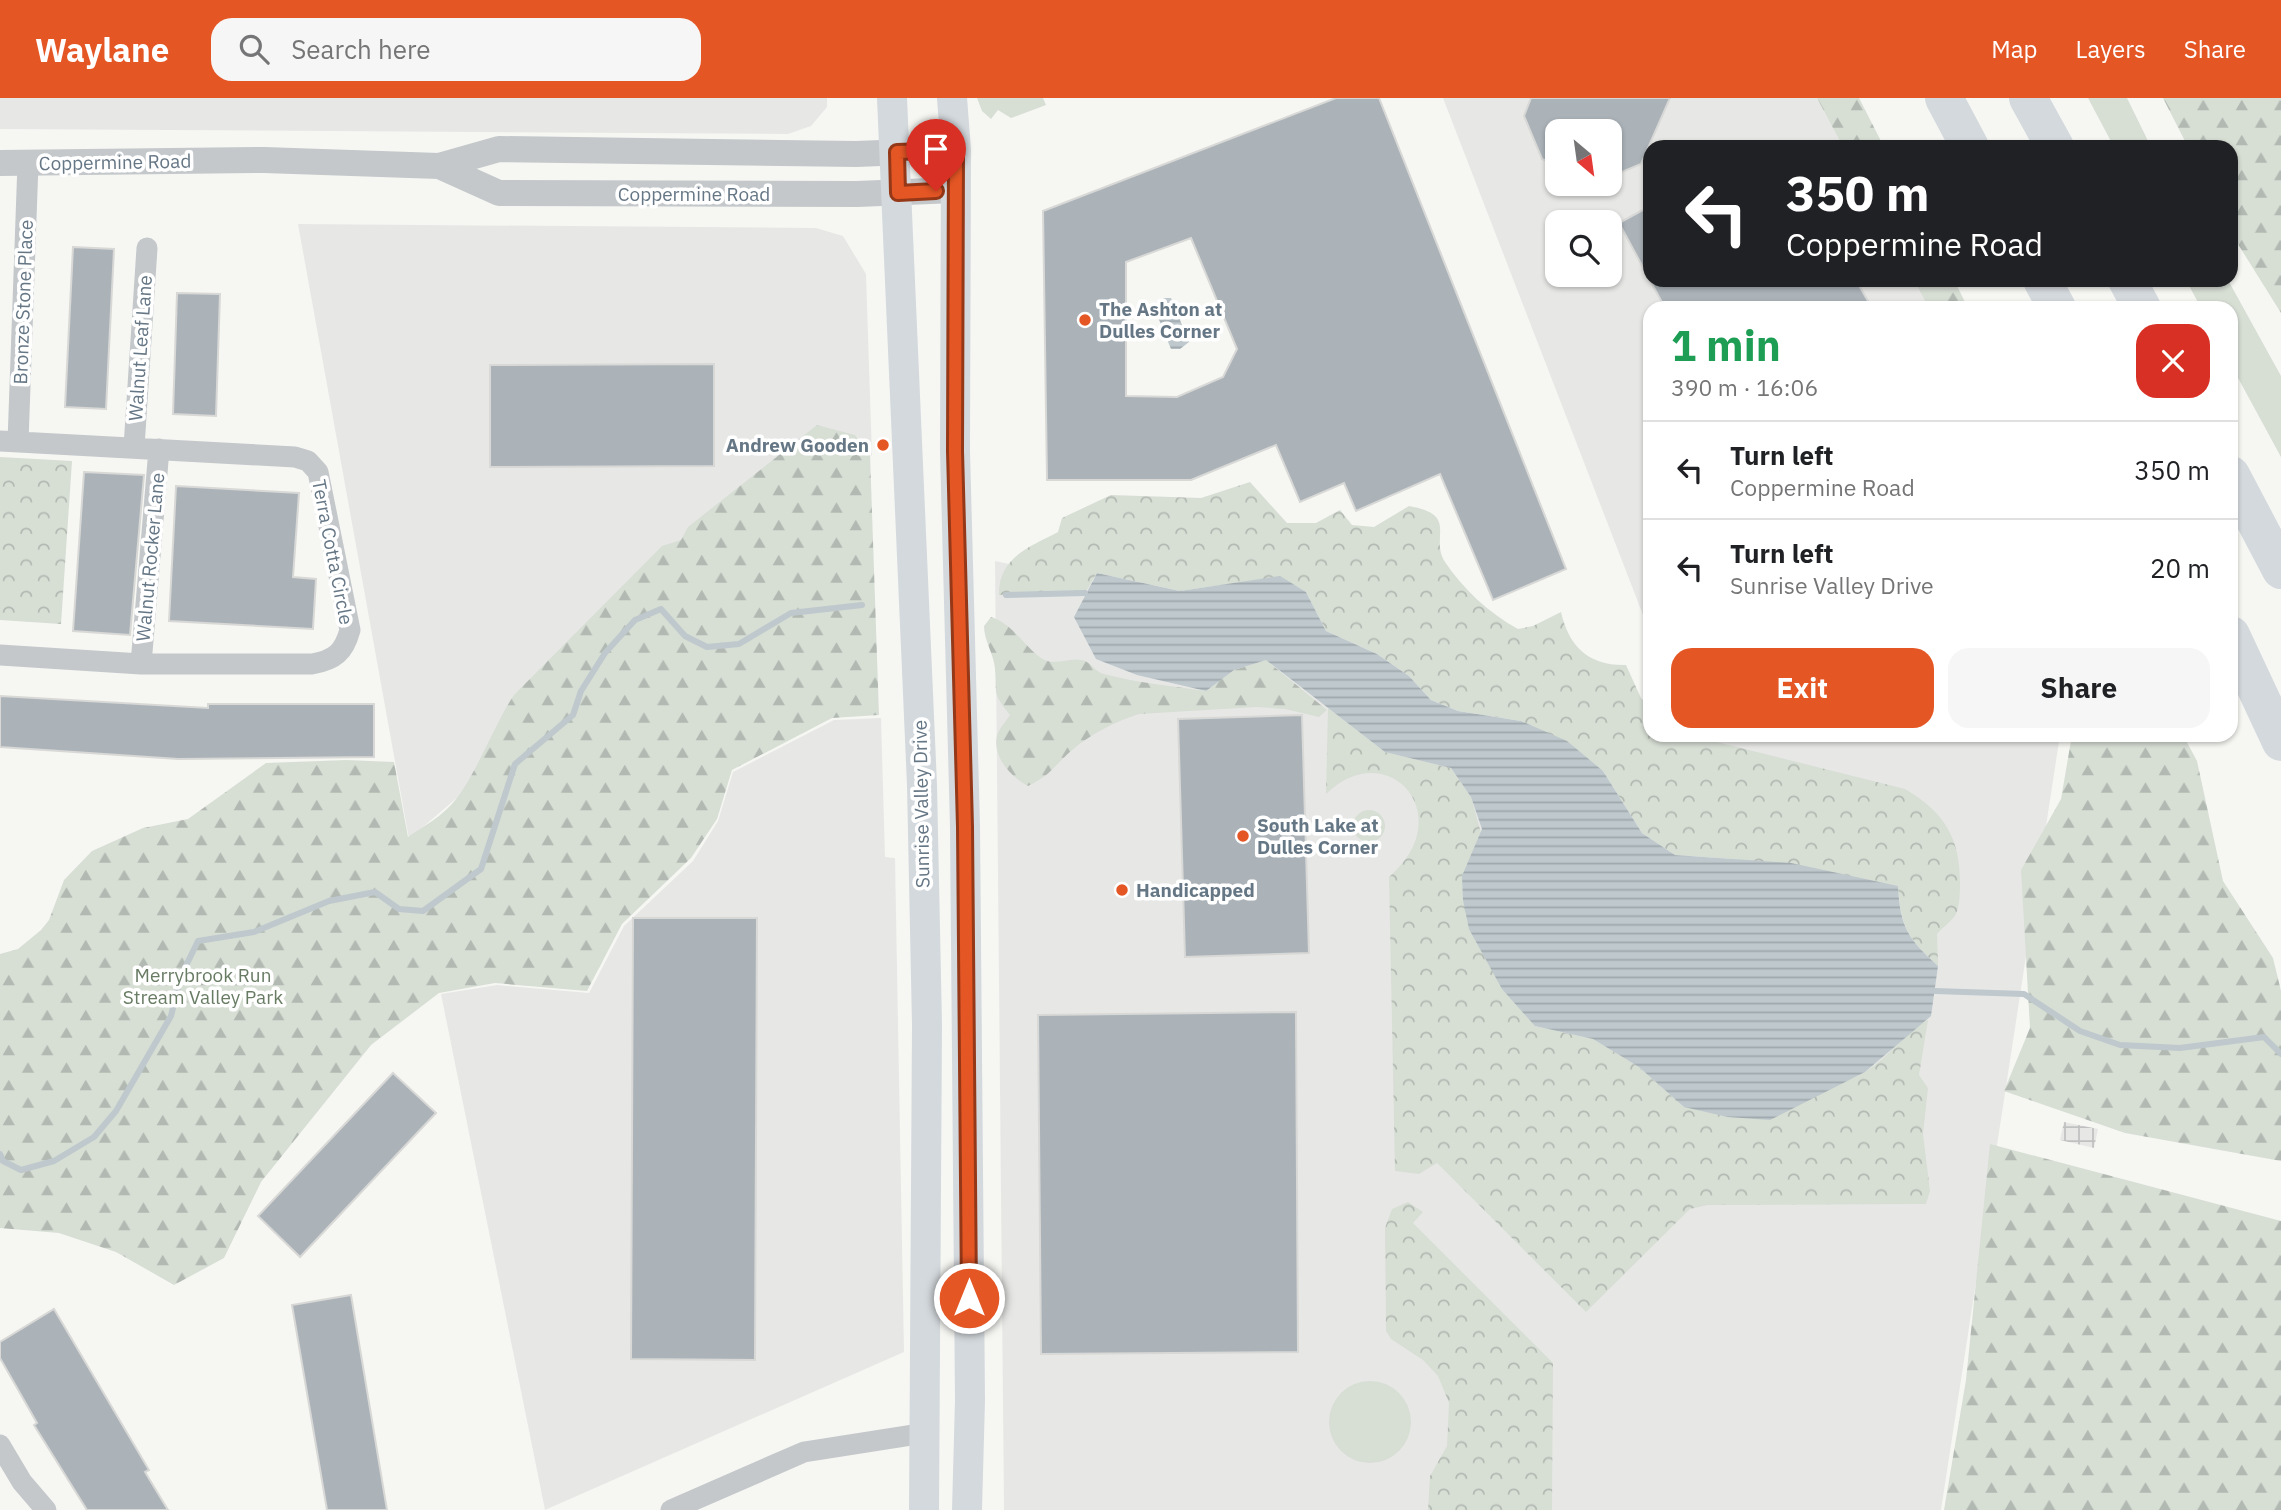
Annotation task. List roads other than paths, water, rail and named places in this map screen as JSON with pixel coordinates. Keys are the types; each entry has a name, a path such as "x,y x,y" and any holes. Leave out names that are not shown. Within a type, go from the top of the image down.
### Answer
{"highway":[{"path":"1944,98 1966,140"},
{"path":"2028,98 2051,140"},
{"path":"2238,488 2281,570"},
{"path":"2238,650 2281,742"}],"main road":[{"name":"Sunrise Valley Drive","path":"892,98 897,152 922,785 926,1025 924,1510"},
{"path":"952,98 956,150 955,451 966,855 967,1510"}],"street":[{"name":"Coppermine Road","path":"0,163 264,160 439,166 499,149 897,152 956,150"},
{"name":"Bronze Stone Place","path":"9,441 28,163"},
{"name":"Coppermine Road","path":"439,166 499,193 898,193 955,190"},
{"name":"Walnut Leaf Lane","path":"134,447 146,248"},
{"name":"Terra Cotta Circle","path":"0,655 141,664 312,664 332,660 346,645 350,629 318,472 308,461 295,457 9,441"},
{"name":"Walnut Rocker Lane","path":"141,664 159,449"},
{"path":"671,1510 804,1452 925,1433"},
{"path":"0,1445 22,1482 46,1510"}],"waterway":[{"path":"1006,595 1085,593"},
{"path":"0,1154 3,1161 21,1170 54,1161 94,1137 116,1111 171,1016 181,976 198,941 254,932 329,901 375,892 399,909 423,911 481,869 515,764 573,715 581,691 605,653 635,620 661,609 685,636 707,647 739,644 791,613 862,605"},
{"path":"1935,991 2024,994 2080,1031 2120,1045 2180,1048 2264,1037 2281,1054"}],"place":[{"name":"The Ashton at Dulles Corner","path":"1085,320"},
{"name":"Andrew Gooden","path":"883,445"},
{"name":"South Lake at Dulles Corner","path":"1243,836"},
{"name":"Handicapped","path":"1122,890"}],"park label":[{"name":"Merrybrook Run Stream Valley Park","path":"203,986"}]}
